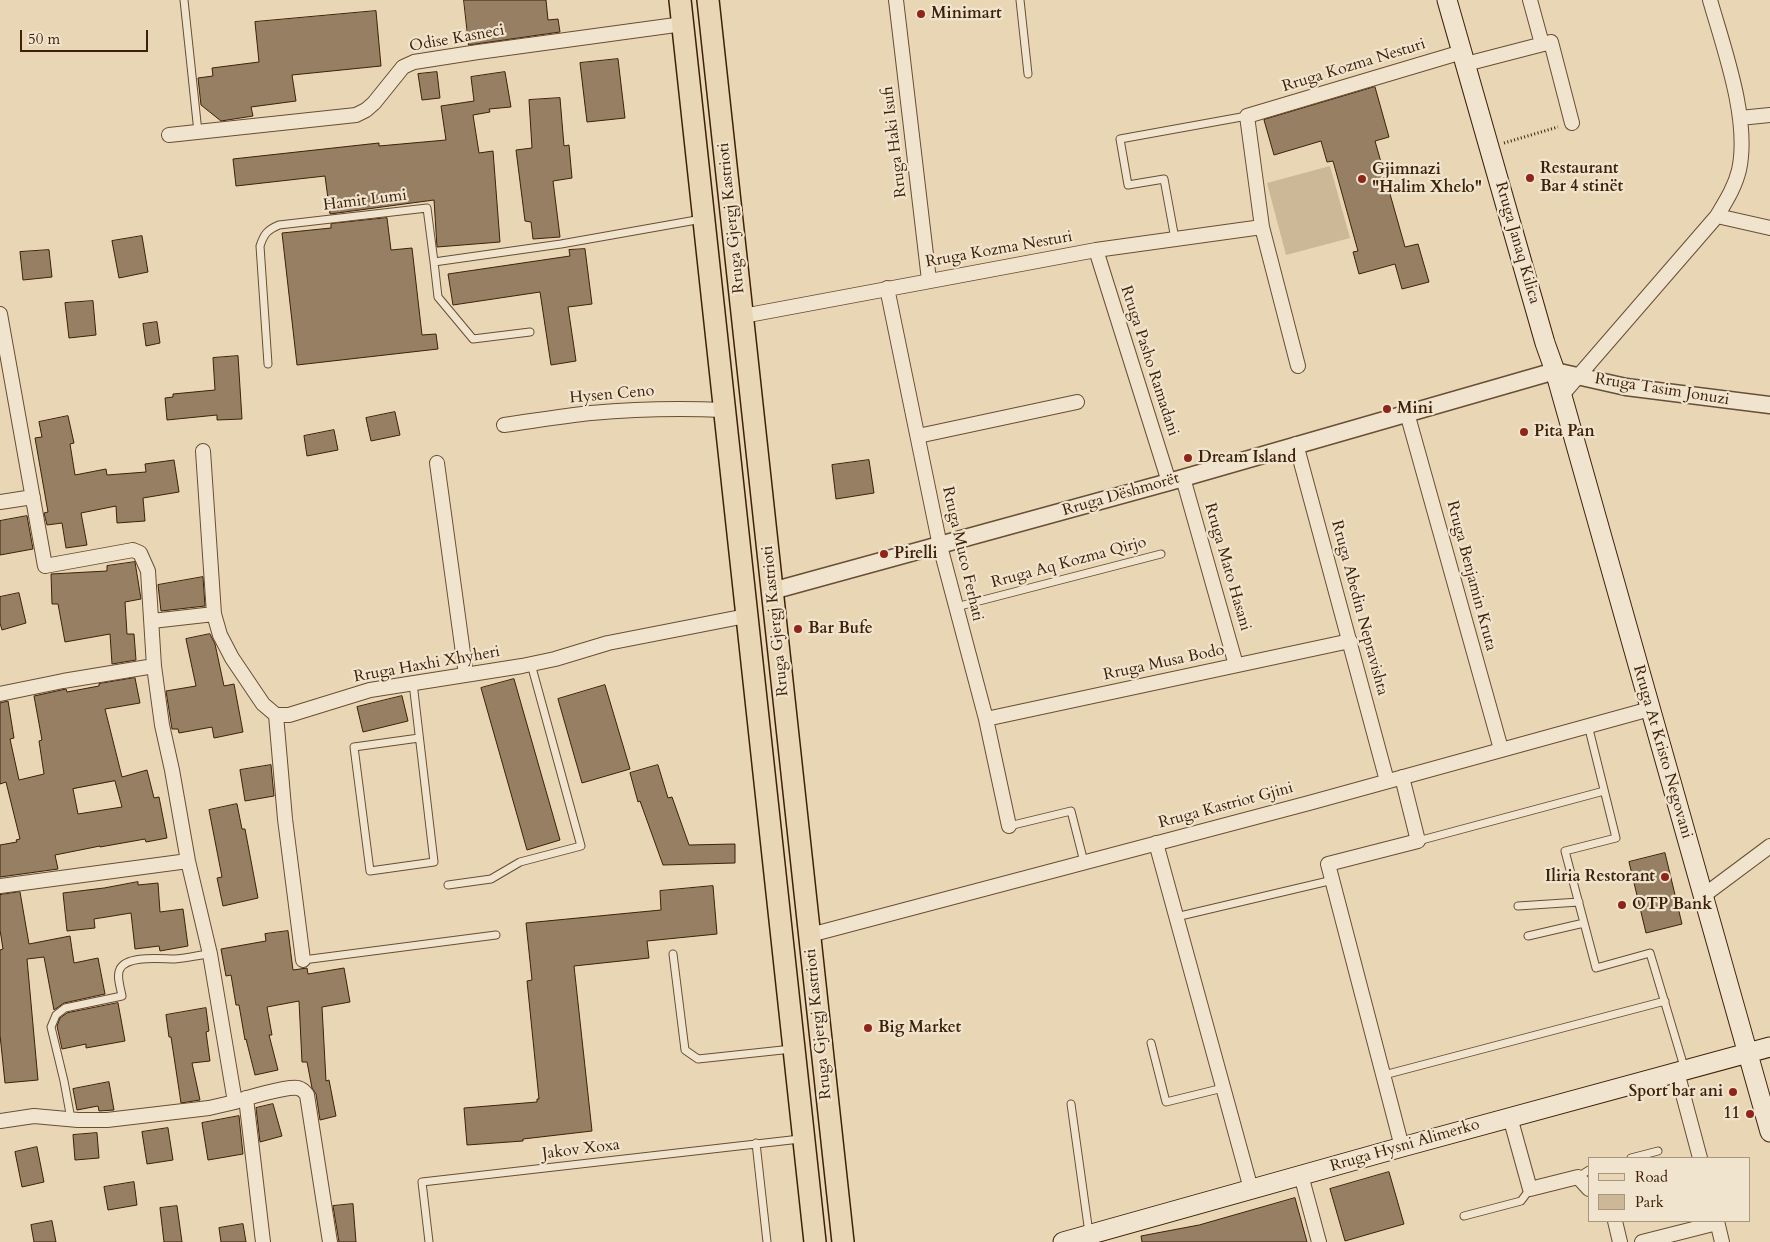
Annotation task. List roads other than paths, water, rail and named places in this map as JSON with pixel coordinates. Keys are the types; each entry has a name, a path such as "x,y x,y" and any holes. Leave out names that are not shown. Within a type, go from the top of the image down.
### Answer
{"main road":[{"name":"Rruga Gjergj Kastrioti","path":"680,0 815,1242"},
{"name":"Rruga Gjergj Kastrioti","path":"708,0 844,1242"},
{"name":"Rruga Janaq Kilica","path":"1447,0 1542,334 1555,371"},
{"name":"Rruga At Kristo Negovani","path":"1555,371 1770,1132"},
{"name":"Rruga Hysni Alimerko","path":"1063,1242 1090,1235 1111,1233 1301,1175 1770,1047"}],"street":[{"name":"Rruga Haki Isufi","path":"896,0 929,280"},
{"path":"1530,0 1542,44 1551,42 1572,123"},
{"path":"1562,395 1717,216 1730,196 1742,152 1740,118 1710,0"},
{"name":"Odise Kasneci","path":"169,135 356,114 366,110 374,103 403,67 414,62 683,24"},
{"name":"Rruga Kozma Nesturi","path":"1247,116 1464,58 1542,44"},
{"path":"1740,118 1770,115"},
{"path":"1247,116 1262,227 1298,366"},
{"path":"1717,216 1770,228"},
{"name":"Rruga Kozma Nesturi","path":"743,316 1096,250 1262,227"},
{"name":"Rruga Pasho Ramadani","path":"1096,250 1176,480"},
{"name":"Rruga Muco Ferhati","path":"887,288 940,546 986,719 1009,826"},
{"path":"0,314 45,566 133,550 140,553 148,571 154,666 162,724 188,861 210,954 240,1100 263,1242"},
{"name":"Rruga Tasim Jonuzi","path":"1555,371 1626,387 1770,405"},
{"name":"Rruga Dëshmorët","path":"772,591 1176,480 1555,371"},
{"path":"918,436 1077,402"},
{"name":"Hysen Ceno","path":"504,425 590,413 643,409 724,410"},
{"name":"Rruga Benjamin Kruta","path":"1407,413 1500,749"},
{"name":"Rruga Abedin Nepravishta","path":"1296,444 1387,781"},
{"path":"203,451 214,614 220,636 232,658 263,704 276,715 285,819 303,960"},
{"path":"437,463 466,675"},
{"name":"Rruga Mato Hasani","path":"1176,480 1236,665"},
{"path":"0,502 33,497"},
{"path":"152,621 214,614"},
{"name":"Rruga Haxhi Xhyheri","path":"276,715 289,715 370,690 531,664 608,643 746,616"},
{"name":"Rruga Musa Bodo","path":"986,719 1350,641"},
{"path":"0,694 63,680 154,666"},
{"name":"Rruga Kastriot Gjini","path":"810,935 1650,709"},
{"path":"1402,777 1418,841 1328,864 1402,1147"},
{"path":"1156,843 1251,1190"},
{"path":"1703,896 1770,846"},
{"path":"0,886 188,861"},
{"path":"1681,1071 1700,1157"},
{"path":"0,1121 34,1116 71,1120 107,1120 149,1116 216,1107 293,1088 303,1091 307,1095 330,1242"},
{"path":"1510,1117 1530,1189 1584,1173 1588,1186"},
{"path":"1301,1175 1319,1242"},
{"path":"1615,1222 1620,1242"},
{"path":"1642,1242 1717,1222 1722,1242"}],"lane":[{"path":"184,0 198,132"},
{"path":"1020,0 1028,74"},
{"path":"1175,239 1164,179 1128,185 1120,140 1247,116"},
{"name":"Hamit Lumi","path":"268,364 260,246 263,236 268,230 279,225 427,208 434,262"},
{"path":"530,332 473,339 438,297 434,262 561,244 703,219"},
{"name":"Rruga Aq Kozma Qirjo","path":"956,607 1161,554"},
{"path":"448,885 491,879 520,862 581,846 531,664"},
{"path":"413,683 434,862 370,871 354,747 419,738"},
{"path":"1588,725 1616,838 1565,851 1596,968 1650,953 1665,1000 1681,1071"},
{"path":"1418,841 1604,791"},
{"path":"1009,826 1071,811 1084,862"},
{"path":"1176,917 1333,880"},
{"path":"1518,906 1579,902"},
{"path":"1528,936 1584,923"},
{"path":"303,960 496,935"},
{"path":"71,1120 51,1027 56,1014 64,1008 122,996 118,973 126,963 136,960 210,954"},
{"path":"673,954 685,1050 698,1059 794,1048"},
{"path":"1384,1075 1665,1000"},
{"path":"1150,1043 1166,1102 1223,1088"},
{"path":"1071,1104 1090,1235"},
{"name":"Jakov Xoxa","path":"429,1242 422,1182 803,1138"},
{"path":"756,1144 767,1242"},
{"path":"1635,1157 1658,1151"},
{"path":"1464,1216 1521,1201 1530,1189"}],"place":[{"name":"Minimart","path":"921,14"},
{"name":"Restaurant Bar 4 stinët","path":"1530,178"},
{"name":"Gjimnazi \"Halim Xhelo\"","path":"1362,179"},
{"name":"Mini","path":"1387,409"},
{"name":"Pita Pan","path":"1524,432"},
{"name":"Dream Island","path":"1188,458"},
{"name":"Pirelli","path":"884,554"},
{"name":"Bar Bufe","path":"798,629"},
{"name":"Iliria Restorant","path":"1665,877"},
{"name":"OTP Bank","path":"1622,905"},
{"name":"Big Market","path":"868,1028"},
{"name":"Sport bar ani","path":"1733,1092"},
{"name":"11","path":"1750,1114"}]}
